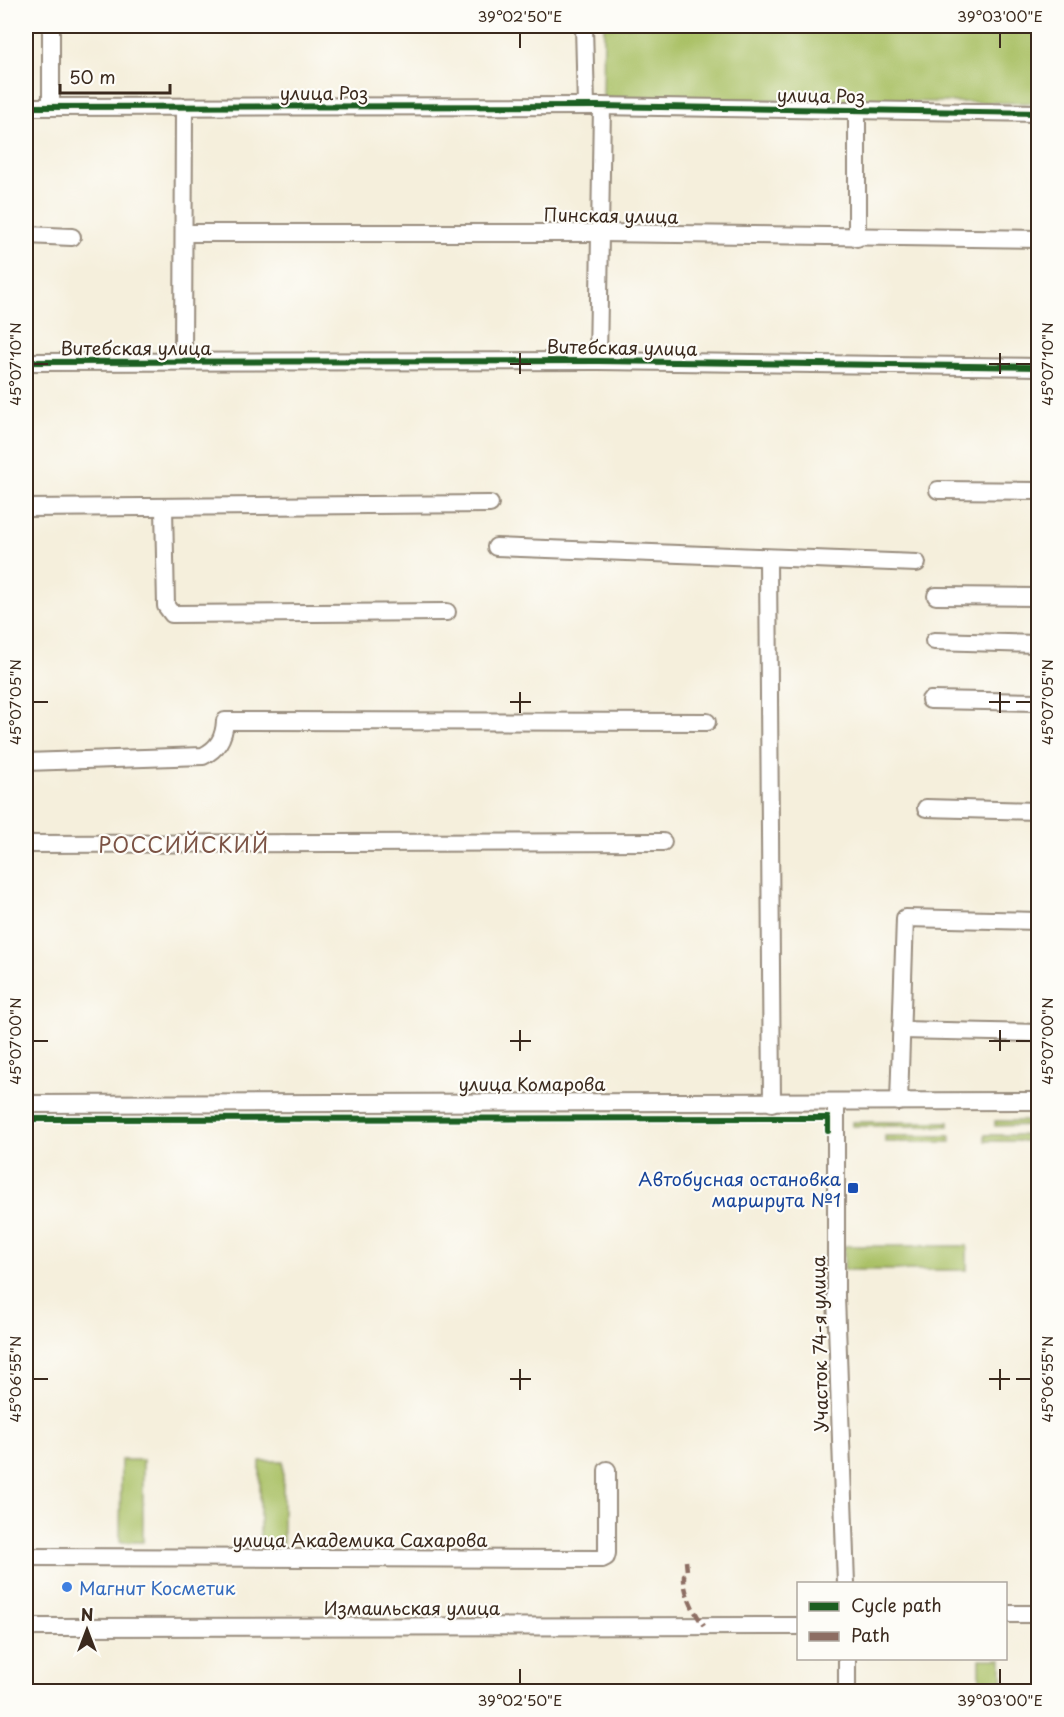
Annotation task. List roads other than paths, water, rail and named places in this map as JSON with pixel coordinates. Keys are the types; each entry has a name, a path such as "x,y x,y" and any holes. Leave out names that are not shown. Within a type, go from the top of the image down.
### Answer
{"street":[{"path":"51,26 51,107"},
{"path":"584,26 594,106 600,233 598,362"},
{"name":"улица Роз","path":"26,107 594,106 1038,113"},
{"path":"183,361 184,107"},
{"path":"857,111 857,238"},
{"name":"Пинская улица","path":"184,233 600,233 1038,239"},
{"path":"26,236 72,237"},
{"name":"Витебская улица","path":"26,362 598,362 1038,367"},
{"path":"938,490 1038,491"},
{"path":"26,508 490,504"},
{"path":"164,508 165,606 172,614 447,612"},
{"path":"496,548 917,563"},
{"path":"768,559 772,1103"},
{"path":"936,596 1038,597"},
{"path":"934,641 1038,644"},
{"path":"930,700 1038,702"},
{"path":"26,762 203,756 215,750 225,730 225,720 707,722"},
{"path":"926,808 1038,811"},
{"path":"26,844 663,842"},
{"path":"899,1102 905,918 1038,921"},
{"path":"901,1030 1038,1033"},
{"name":"улица Комарова","path":"26,1104 1038,1101"},
{"name":"Участок 74-я улица","path":"836,1102 836,1296 846,1582"},
{"name":"улица Академика Сахарова","path":"26,1557 602,1559 607,1553 607,1470"},
{"path":"1007,1614 1038,1614"},
{"name":"Измаильская улица","path":"26,1627 797,1626"},
{"path":"847,1660 847,1692"}],"place":[{"name":"Автобусная остановка маршрута №1","path":"853,1188"},
{"name":"Магнит Косметик","path":"67,1587"}],"district":[{"name":"РОССИЙСКИЙ","path":"184,844"}]}
